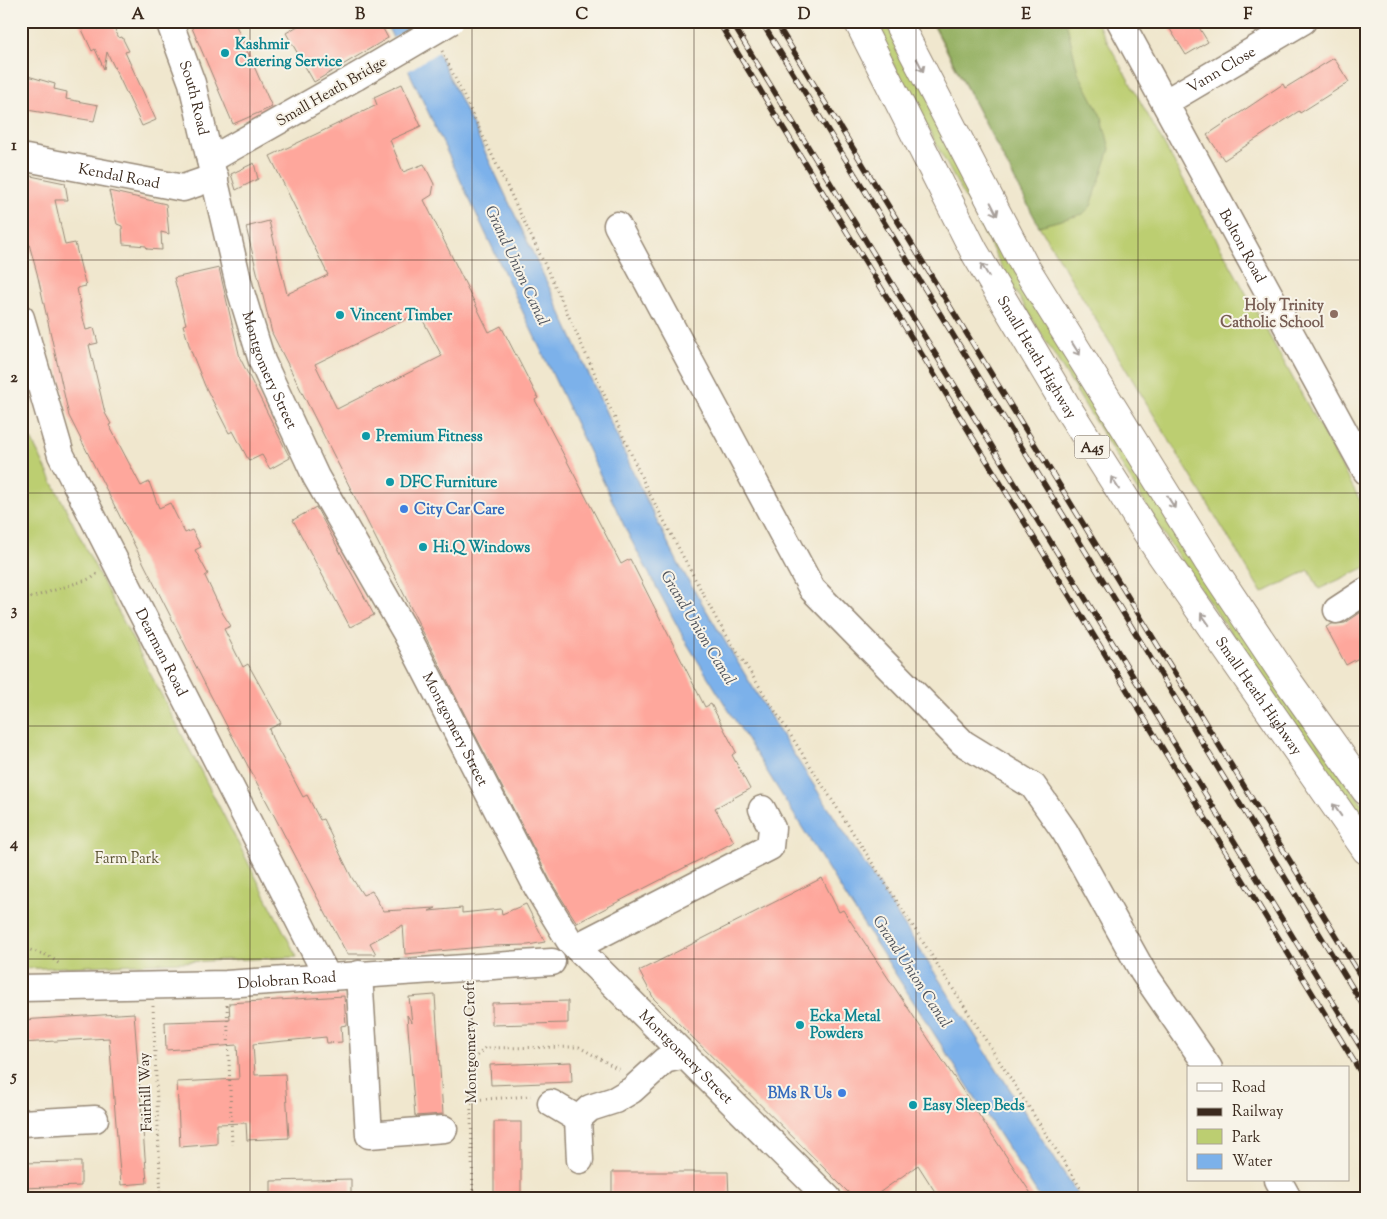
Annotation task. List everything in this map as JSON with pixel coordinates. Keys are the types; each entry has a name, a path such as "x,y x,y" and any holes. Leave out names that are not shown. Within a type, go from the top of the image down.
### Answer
{"highway":[{"name":"Small Heath Highway","path":"858,21 974,252 1064,404 1156,547 1366,850"},
{"name":"A45","path":"897,21 1024,265 1209,563 1290,684 1366,791"}],"street":[{"name":"South Road","path":"169,21 192,84 212,169"},
{"name":"Small Heath Bridge","path":"212,169 356,77 451,21"},
{"name":"Bolton Road","path":"1120,21 1166,102 1366,471"},
{"name":"Vann Close","path":"1166,102 1303,21"},
{"name":"Kendal Road","path":"21,157 183,188 212,169"},
{"name":"Montgomery Street","path":"212,169 240,289 262,361 316,477 482,799 538,889 559,927 576,947 828,1198"},
{"path":"617,225 812,589 963,743 1033,786 1065,832 1143,972 1208,1066"},
{"name":"Dearman Road","path":"21,318 61,455 327,976"},
{"path":"1337,610 1366,591"},
{"path":"576,947 770,847 772,828 762,809"},
{"name":"Dolobran Road","path":"21,988 226,984 552,962"},
{"path":"360,974 369,1135 444,1129"},
{"path":"578,1119 590,1108 615,1100 632,1090 664,1060 685,1054"},
{"path":"551,1103 578,1119"},
{"path":"21,1123 95,1119"},
{"path":"578,1119 580,1160"},
{"path":"1279,1182 1288,1198"}],"path":[{"path":"440,47 556,288 646,487 718,622 1087,1198"},
{"path":"21,601 92,578 115,561"},
{"path":"21,947 57,960 64,968 65,986"},
{"name":"Montgomery Croft","path":"468,968 473,1198"},
{"path":"226,984 232,1144"},
{"name":"Fairhill Way","path":"152,986 161,1198"},
{"path":"470,1063 485,1048 579,1046 641,1081"},
{"path":"471,1100 532,1096 551,1103"}],"green space":[{"path":"870,21 884,21 1317,741 1366,809 1366,831 1168,541 1014,289"},
{"path":"931,21 1096,21 1366,511 1366,567 1319,589 1309,570 1262,593 1039,226"},
{"path":"932,21 1064,21 1067,25 1078,72 1102,118 1110,149 1091,206 1083,214 1039,226"},
{"name":"Farm Park","path":"21,408 26,429 89,555 297,957 21,969"}],"water":[{"name":"Grand Union Canal","path":"385,21 423,21 550,289 639,485 679,565 784,739 1080,1198 1040,1198 835,880 686,642 629,536"}],"pier":[{"path":"421,21 426,21 440,51 405,73 390,40"}],"building":[{"path":"78,21 111,21 119,38 122,37 129,51 125,52 156,120 142,126 107,52 104,69 95,49 92,51"},
{"path":"189,21 234,21 272,107 233,124"},
{"path":"306,21 379,21 388,38 314,82 286,33"},
{"path":"1165,21 1195,21 1208,42 1186,55"},
{"path":"1334,58 1349,82 1300,113 1299,111 1224,160 1207,135 1283,84 1285,88"},
{"path":"21,74 55,84 54,89 67,92 66,99 98,105 94,121 21,109"},
{"path":"402,84 421,126 390,140 403,172 424,164 434,184 432,195 424,200 489,332 501,326 538,398 535,400 621,564 630,559 705,707 711,704 736,752 732,755 750,789 715,808 734,842 577,923 551,882 272,333 246,227 269,221 287,294 328,275 270,156 377,105 374,97","holes":["419,313 442,356 337,409 315,364"]},
{"path":"254,163 258,179 236,190 231,174"},
{"path":"21,174 65,183 68,200 55,200 65,245 75,243 86,286 77,288 86,330 94,328 98,343 89,345 105,413 111,424 109,425 141,486 149,482 159,508 170,503 185,533 192,530 201,547 195,550 208,574 205,576 223,614 231,626 224,629 243,667 248,664 281,723 269,729 272,738 303,797 307,795 320,820 323,819 352,878 363,895 372,891 383,911 436,908 429,911 462,908 462,913 501,909 502,914 526,904 545,942 528,945 493,946 405,954 403,925 370,943 376,954 347,954 210,694 69,416 37,273 21,215"},
{"path":"109,191 166,204 169,234 161,232 162,250 147,249 146,246 123,244 122,226 117,224"},
{"path":"219,268 240,358 290,458 270,469 262,455 249,461 233,431 229,433 205,386 183,325 186,324 174,278"},
{"path":"316,507 374,615 350,627 293,520"},
{"path":"1366,609 1366,654 1346,665 1326,627 1332,624 1345,623"},
{"path":"822,878 839,912 843,910 1034,1198 939,1198 918,1165 872,1198 854,1198 654,999 639,971"},
{"path":"435,995 443,1114 415,1116 407,1015 412,1023 409,997"},
{"path":"344,996 346,1025 341,1026 342,1042 327,1043 326,1037 253,1044 255,1075 285,1074 289,1138 247,1140 246,1123 217,1124 217,1144 180,1147 177,1082 239,1079 237,1045 166,1050 165,1022 230,1020 229,1003"},
{"path":"568,1001 568,1023 492,1025 492,1003"},
{"path":"134,1013 147,1183 121,1185 109,1038 21,1043 21,1020"},
{"path":"571,1062 572,1082 491,1085 490,1065"},
{"path":"494,1122 521,1122 521,1198 494,1198"},
{"path":"81,1162 81,1186 21,1188 21,1163"},
{"path":"612,1172 728,1172 729,1198 612,1198"},
{"path":"351,1179 351,1198 271,1198 271,1181"}],"railway":[{"path":"718,21 1366,1081"},
{"path":"731,21 1366,1056"},
{"path":"761,21 1366,1010"},
{"path":"775,21 1366,985"}],"place":[{"name":"Kashmir Catering Service","path":"225,53"},
{"name":"Holy Trinity Catholic School","path":"1334,314"},
{"name":"Vincent Timber","path":"340,315"},
{"name":"Premium Fitness","path":"366,436"},
{"name":"DFC Furniture","path":"390,482"},
{"name":"City Car Care","path":"404,509"},
{"name":"Hi.Q Windows","path":"423,547"},
{"name":"Ecka Metal Powders","path":"800,1025"},
{"name":"BMs R Us","path":"842,1093"},
{"name":"Easy Sleep Beds","path":"913,1105"}]}
